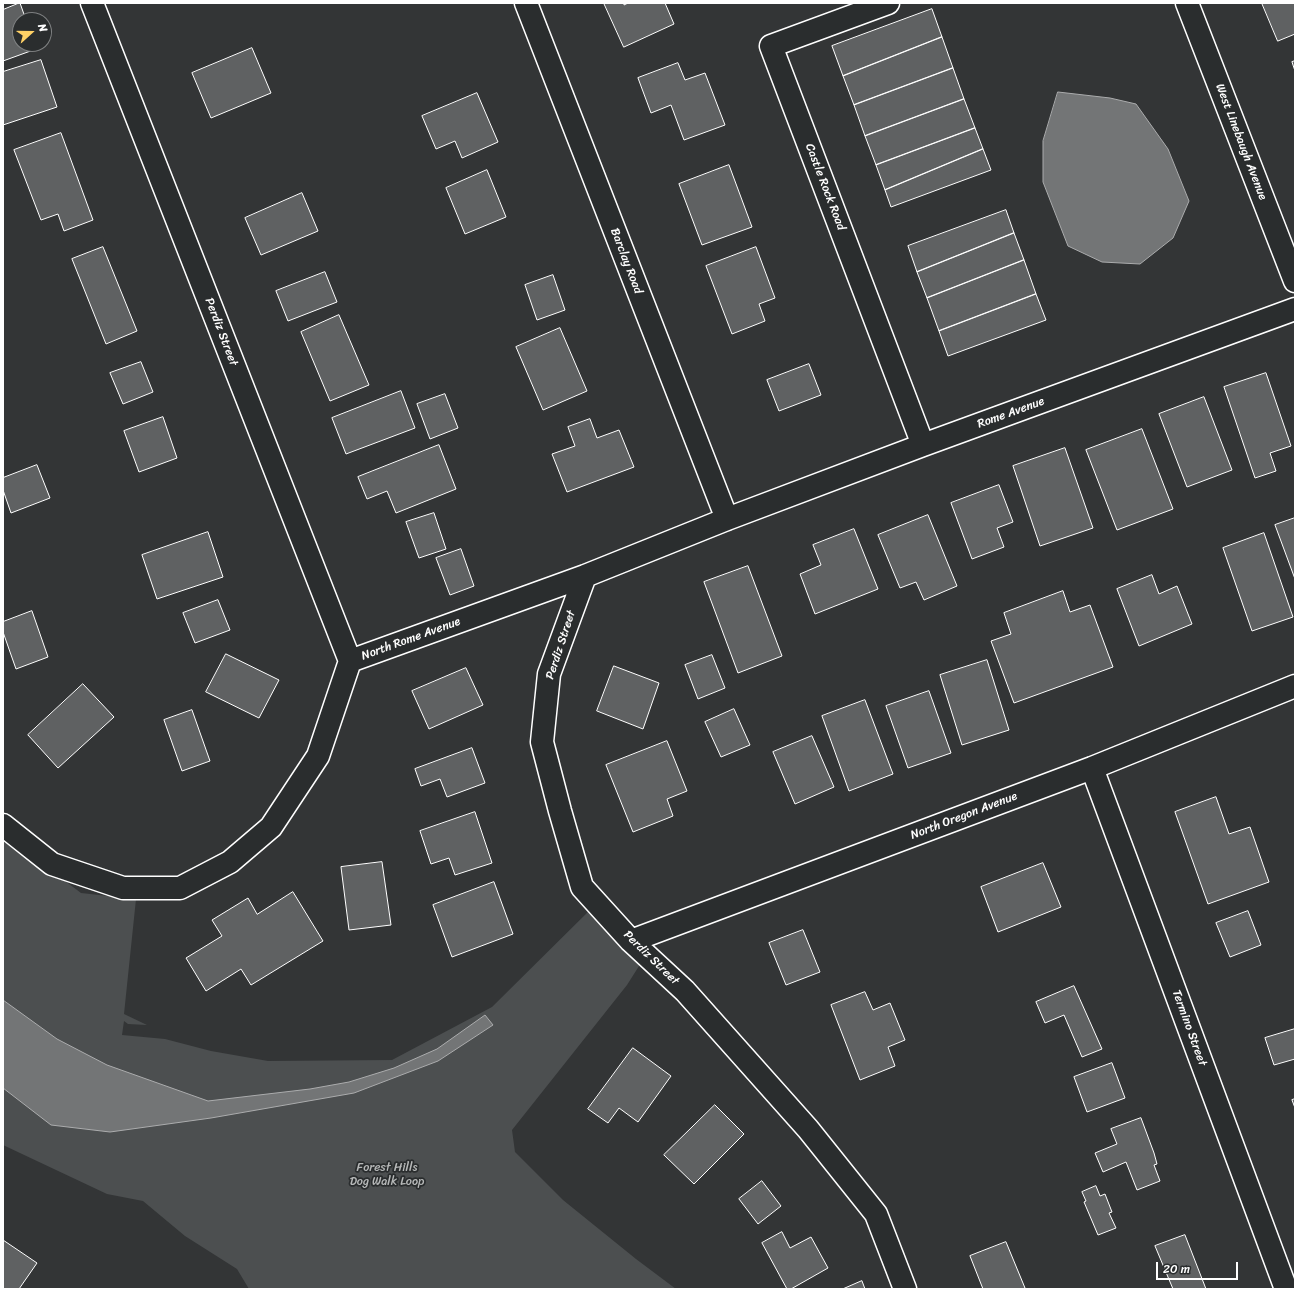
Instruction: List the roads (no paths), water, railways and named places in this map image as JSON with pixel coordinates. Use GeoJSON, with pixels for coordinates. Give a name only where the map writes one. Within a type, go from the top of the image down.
{"type":"FeatureCollection","features":[{"type":"Feature","properties":{"kind":"street","name":"Perdiz Street"},"geometry":{"type":"LineString","coordinates":[[92,3],[350,661]]}},
{"type":"Feature","properties":{"kind":"street","name":"Barclay Road"},"geometry":{"type":"LineString","coordinates":[[526,3],[727,519]]}},
{"type":"Feature","properties":{"kind":"street","name":"Castle Rock Road"},"geometry":{"type":"LineString","coordinates":[[888,3],[771,46],[923,445]]}},
{"type":"Feature","properties":{"kind":"street","name":"West Linebaugh Avenue"},"geometry":{"type":"LineString","coordinates":[[1187,3],[1295,281]]}},
{"type":"Feature","properties":{"kind":"street","name":"Rome Avenue"},"geometry":{"type":"LineString","coordinates":[[727,519],[923,445],[1295,310]]}},
{"type":"Feature","properties":{"kind":"street","name":"North Rome Avenue"},"geometry":{"type":"LineString","coordinates":[[3,825],[52,864],[123,888],[180,888],[230,862],[270,827],[318,756],[350,661],[585,576],[727,519]]}},
{"type":"Feature","properties":{"kind":"street","name":"Perdiz Street"},"geometry":{"type":"LineString","coordinates":[[585,576],[549,674],[542,742],[582,887],[632,941],[686,991],[808,1129],[876,1214],[905,1289]]}},
{"type":"Feature","properties":{"kind":"street","name":"North Oregon Avenue"},"geometry":{"type":"LineString","coordinates":[[632,941],[1092,768],[1295,686]]}},
{"type":"Feature","properties":{"kind":"street","name":"Termino Street"},"geometry":{"type":"LineString","coordinates":[[1092,768],[1286,1289]]}},
{"type":"Feature","properties":{"kind":"park label","name":"Forest Hills Dog Walk Loop"},"geometry":{"type":"Point","coordinates":[387,1175]}}]}
